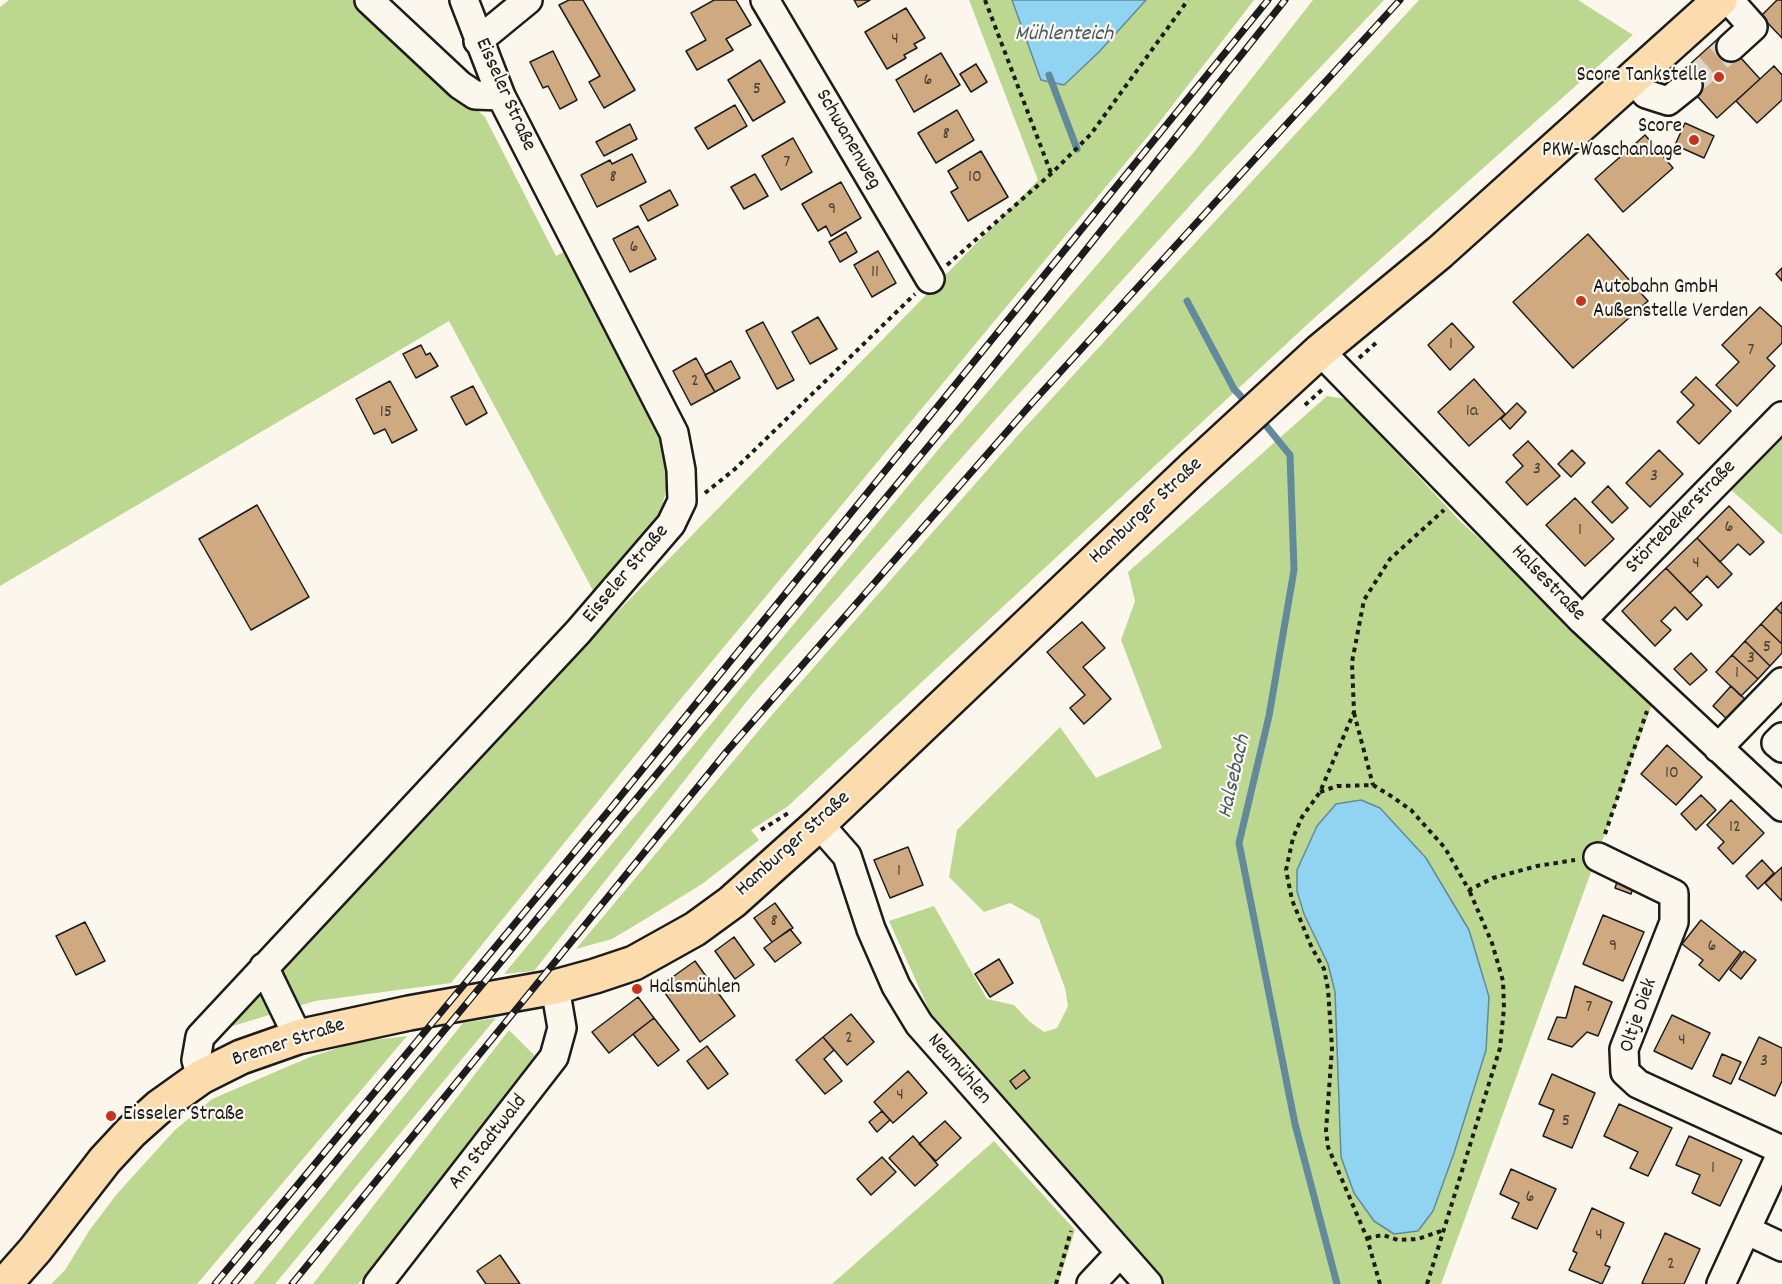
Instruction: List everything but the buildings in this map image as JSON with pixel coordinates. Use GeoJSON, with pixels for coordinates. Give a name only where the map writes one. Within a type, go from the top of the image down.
{"type":"FeatureCollection","features":[{"type":"Feature","properties":{"kind":"main road","name":"Hamburger Straße"},"geometry":{"type":"LineString","coordinates":[[555,987],[634,963],[695,929],[732,902],[819,824],[1320,351],[1440,252],[1720,0]]}},
{"type":"Feature","properties":{"kind":"main road","name":"Bremer Straße"},"geometry":{"type":"LineString","coordinates":[[5,1284],[35,1250],[105,1160],[131,1132],[159,1107],[201,1077],[241,1057],[298,1037],[410,1013],[555,987]]}},
{"type":"Feature","properties":{"kind":"street"},"geometry":{"type":"LineString","coordinates":[[369,0],[460,85],[475,95],[501,96]]}},
{"type":"Feature","properties":{"kind":"street","name":"Eisseler Straße"},"geometry":{"type":"LineString","coordinates":[[201,1077],[196,1060],[200,1037],[578,632],[671,524],[681,501],[681,470],[674,433],[501,96],[464,0]]}},
{"type":"Feature","properties":{"kind":"street"},"geometry":{"type":"LineString","coordinates":[[478,41],[528,0]]}},
{"type":"Feature","properties":{"kind":"street","name":"Schwanenweg"},"geometry":{"type":"LineString","coordinates":[[765,0],[930,279]]}},
{"type":"Feature","properties":{"kind":"street"},"geometry":{"type":"LineString","coordinates":[[1729,0],[1753,27],[1731,47]]}},
{"type":"Feature","properties":{"kind":"street"},"geometry":{"type":"LineString","coordinates":[[1633,78],[1646,94],[1668,101],[1688,85]]}},
{"type":"Feature","properties":{"kind":"street","name":"Halsestraße"},"geometry":{"type":"LineString","coordinates":[[1320,351],[1582,620],[1654,690],[1782,807]]}},
{"type":"Feature","properties":{"kind":"street","name":"Störtebekerstraße"},"geometry":{"type":"LineString","coordinates":[[1582,620],[1782,416]]}},
{"type":"Feature","properties":{"kind":"street"},"geometry":{"type":"LineString","coordinates":[[1718,748],[1782,682]]}},
{"type":"Feature","properties":{"kind":"street"},"geometry":{"type":"LineString","coordinates":[[1782,737],[1776,743],[1782,748]]}},
{"type":"Feature","properties":{"kind":"street","name":"Neumühlen"},"geometry":{"type":"LineString","coordinates":[[819,824],[846,856],[883,958],[896,987],[919,1024],[1083,1214],[1148,1284]]}},
{"type":"Feature","properties":{"kind":"street","name":"Oltje Diek"},"geometry":{"type":"LineString","coordinates":[[1598,856],[1674,894],[1674,922],[1624,1049],[1625,1072],[1638,1084],[1782,1151]]}},
{"type":"Feature","properties":{"kind":"street"},"geometry":{"type":"LineString","coordinates":[[264,967],[298,1037]]}},
{"type":"Feature","properties":{"kind":"street","name":"Am Stadtwald"},"geometry":{"type":"LineString","coordinates":[[378,1284],[554,1057],[562,1028],[555,987]]}},
{"type":"Feature","properties":{"kind":"street"},"geometry":{"type":"LineString","coordinates":[[1721,1284],[1782,1151]]}},
{"type":"Feature","properties":{"kind":"street"},"geometry":{"type":"LineString","coordinates":[[1746,1230],[1782,1247]]}},
{"type":"Feature","properties":{"kind":"street"},"geometry":{"type":"LineString","coordinates":[[1091,1284],[1119,1254]]}},
{"type":"Feature","properties":{"kind":"path"},"geometry":{"type":"LineString","coordinates":[[985,0],[1052,173]]}},
{"type":"Feature","properties":{"kind":"path"},"geometry":{"type":"LineString","coordinates":[[681,501],[702,496],[735,469],[930,279],[1052,173],[1091,134],[1188,0]]}},
{"type":"Feature","properties":{"kind":"path"},"geometry":{"type":"LineString","coordinates":[[1303,406],[1326,387]]}},
{"type":"Feature","properties":{"kind":"path"},"geometry":{"type":"LineString","coordinates":[[1373,785],[1354,712],[1352,662],[1364,600],[1390,559],[1460,495]]}},
{"type":"Feature","properties":{"kind":"path"},"geometry":{"type":"LineString","coordinates":[[1469,890],[1493,878],[1537,866],[1598,856],[1654,690]]}},
{"type":"Feature","properties":{"kind":"path"},"geometry":{"type":"LineString","coordinates":[[1354,712],[1320,792],[1302,817],[1293,838],[1286,870],[1292,900],[1312,948],[1324,969],[1328,989],[1332,1048],[1326,1131],[1328,1147],[1367,1238],[1380,1284]]}},
{"type":"Feature","properties":{"kind":"path"},"geometry":{"type":"LineString","coordinates":[[1320,792],[1337,786],[1373,785],[1411,810],[1445,848],[1469,890],[1495,952],[1503,981],[1504,1008],[1500,1048],[1493,1078],[1427,1284]]}},
{"type":"Feature","properties":{"kind":"path"},"geometry":{"type":"LineString","coordinates":[[1056,1284],[1074,1221],[1083,1214]]}},
{"type":"Feature","properties":{"kind":"path"},"geometry":{"type":"LineString","coordinates":[[1367,1238],[1383,1235],[1398,1240],[1418,1239],[1444,1230]]}},
{"type":"Feature","properties":{"kind":"green space"},"geometry":{"type":"Polygon","coordinates":[[[9,0],[356,0],[485,117],[556,256],[567,250],[664,438],[669,476],[659,520],[596,596],[449,321],[0,586],[0,7],[9,0]]]}},
{"type":"Feature","properties":{"kind":"green space"},"geometry":{"type":"Polygon","coordinates":[[[969,0],[1012,0],[1041,80],[1099,52],[1146,0],[1254,0],[1158,124],[679,701],[451,983],[315,1001],[223,1029],[434,800],[1038,180],[969,0]]]}},
{"type":"Feature","properties":{"kind":"green space"},"geometry":{"type":"Polygon","coordinates":[[[1313,0],[1384,0],[1205,189],[996,419],[751,696],[534,971],[504,974],[942,445],[1194,152],[1313,0]]]}},
{"type":"Feature","properties":{"kind":"green space"},"geometry":{"type":"Polygon","coordinates":[[[1419,0],[1578,0],[1633,35],[1311,321],[787,807],[751,830],[759,840],[702,884],[612,939],[576,949],[771,716],[1019,434],[1419,0]]]}},
{"type":"Feature","properties":{"kind":"green space"},"geometry":{"type":"Polygon","coordinates":[[[1327,396],[1346,399],[1460,521],[1654,699],[1441,1284],[1159,1284],[941,1036],[889,921],[934,906],[987,999],[1014,1005],[1029,1021],[1044,1032],[1057,1028],[1068,1006],[1065,988],[1039,919],[1010,903],[984,912],[949,877],[957,830],[1060,727],[1096,778],[1162,748],[1121,640],[1135,601],[1128,572],[1327,396]]]}},
{"type":"Feature","properties":{"kind":"green space"},"geometry":{"type":"Polygon","coordinates":[[[1782,435],[1782,535],[1730,489],[1782,435]]]}},
{"type":"Feature","properties":{"kind":"green space"},"geometry":{"type":"Polygon","coordinates":[[[496,1018],[275,1284],[253,1284],[463,1023],[496,1018]]]}},
{"type":"Feature","properties":{"kind":"green space"},"geometry":{"type":"Polygon","coordinates":[[[509,1030],[539,1060],[496,1122],[358,1284],[313,1284],[509,1030]]]}},
{"type":"Feature","properties":{"kind":"green space"},"geometry":{"type":"Polygon","coordinates":[[[407,1036],[197,1284],[51,1284],[65,1270],[89,1231],[116,1195],[175,1130],[212,1099],[310,1057],[357,1042],[407,1036]]]}},
{"type":"Feature","properties":{"kind":"green space"},"geometry":{"type":"Polygon","coordinates":[[[994,1141],[1075,1230],[1058,1284],[832,1284],[994,1141]]]}},
{"type":"Feature","properties":{"kind":"water","name":"Mühlenteich"},"geometry":{"type":"Polygon","coordinates":[[[1012,0],[1146,0],[1099,52],[1064,85],[1041,80],[1012,0]]]}},
{"type":"Feature","properties":{"kind":"water"},"geometry":{"type":"Polygon","coordinates":[[[1361,800],[1380,808],[1426,858],[1469,930],[1489,997],[1486,1050],[1454,1153],[1433,1211],[1418,1231],[1394,1234],[1374,1221],[1354,1193],[1341,1157],[1335,992],[1328,964],[1304,914],[1297,891],[1297,870],[1317,826],[1336,804],[1361,800]]]}},
{"type":"Feature","properties":{"kind":"waterway","name":"Halsebach"},"geometry":{"type":"LineString","coordinates":[[1049,75],[1077,149]]}},
{"type":"Feature","properties":{"kind":"waterway","name":"Halsebach"},"geometry":{"type":"LineString","coordinates":[[1187,301],[1234,389],[1248,404]]}},
{"type":"Feature","properties":{"kind":"waterway","name":"Halsebach"},"geometry":{"type":"LineString","coordinates":[[1259,417],[1290,455],[1294,570],[1269,716],[1239,843],[1295,1124],[1337,1284]]}},
{"type":"Feature","properties":{"kind":"tunnel"},"geometry":{"type":"LineString","coordinates":[[1688,85],[1731,47]]}},
{"type":"Feature","properties":{"kind":"railway"},"geometry":{"type":"LineString","coordinates":[[215,1284],[611,808],[1268,0]]}},
{"type":"Feature","properties":{"kind":"railway"},"geometry":{"type":"LineString","coordinates":[[234,1284],[951,419],[1285,0]]}},
{"type":"Feature","properties":{"kind":"railway"},"geometry":{"type":"LineString","coordinates":[[292,1284],[727,751],[1032,403],[1400,0]]}},
{"type":"Feature","properties":{"kind":"place","name":"Score Tankstelle"},"geometry":{"type":"Point","coordinates":[1719,77]}},
{"type":"Feature","properties":{"kind":"place","name":"Score PKW-Waschanlage"},"geometry":{"type":"Point","coordinates":[1694,140]}},
{"type":"Feature","properties":{"kind":"place","name":"Autobahn GmbH Außenstelle Verden"},"geometry":{"type":"Point","coordinates":[1581,301]}},
{"type":"Feature","properties":{"kind":"place","name":"Halsmühlen"},"geometry":{"type":"Point","coordinates":[637,989]}},
{"type":"Feature","properties":{"kind":"place","name":"Eisseler Straße"},"geometry":{"type":"Point","coordinates":[111,1116]}}]}
